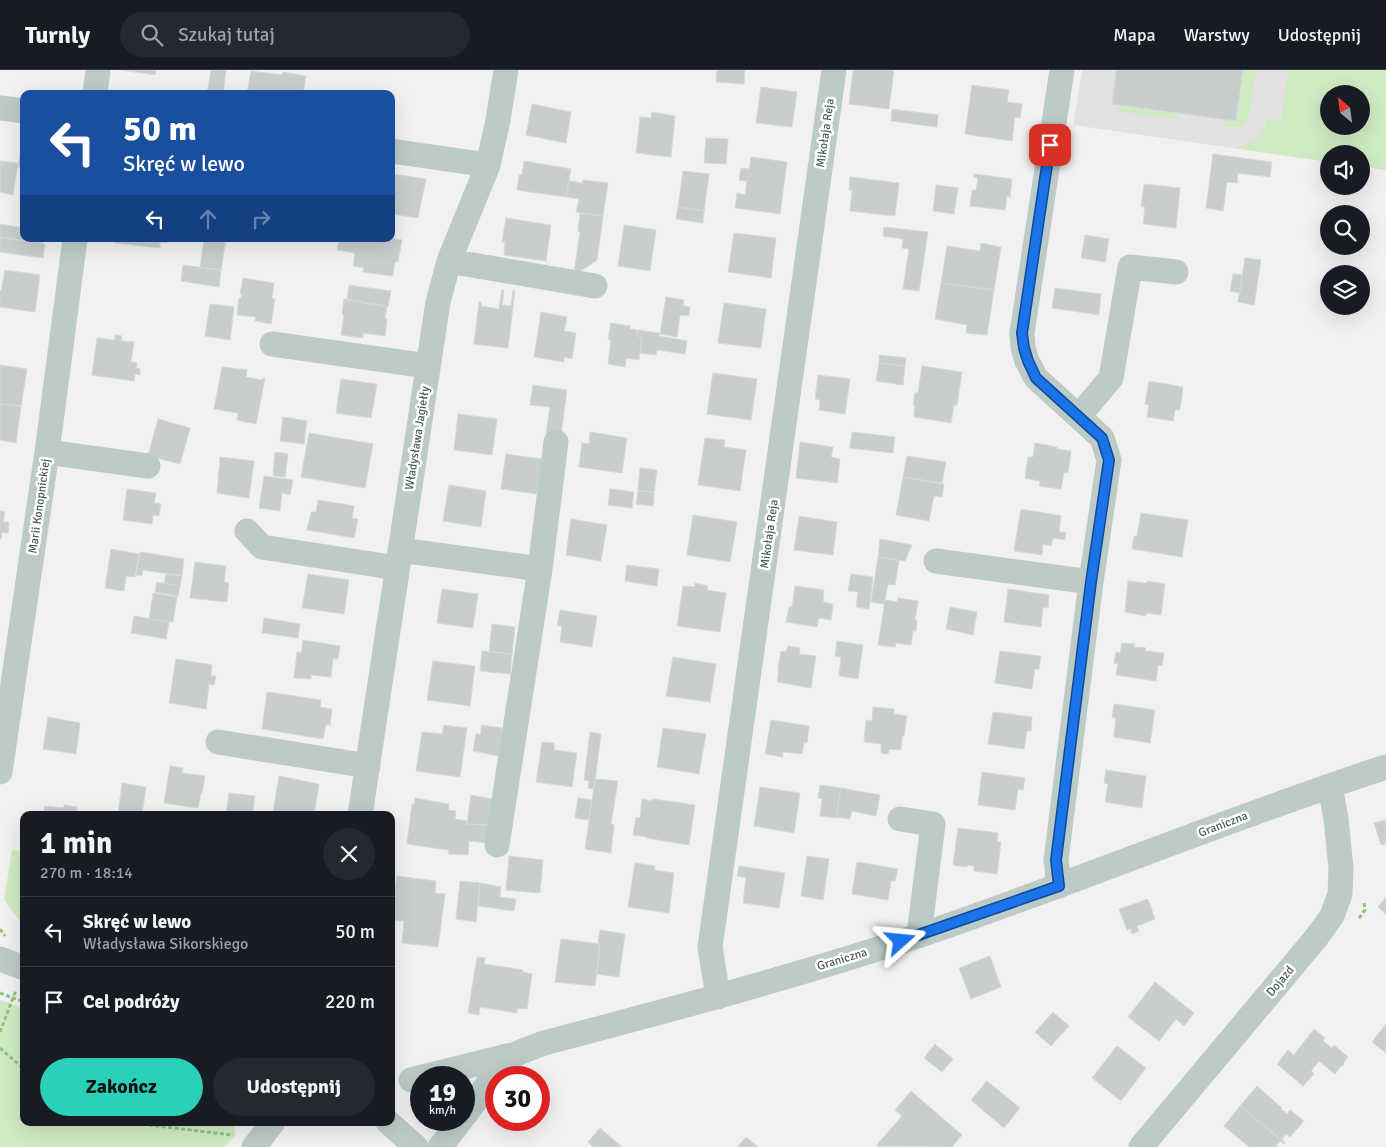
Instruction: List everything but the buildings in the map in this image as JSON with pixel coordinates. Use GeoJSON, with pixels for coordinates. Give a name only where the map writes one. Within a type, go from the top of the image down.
{"type":"FeatureCollection","features":[{"type":"Feature","properties":{"kind":"street"},"geometry":{"type":"LineString","coordinates":[[96,90],[98,70]]}},
{"type":"Feature","properties":{"kind":"street","name":"Władysława Jagiełły"},"geometry":{"type":"LineString","coordinates":[[361,811],[438,302],[449,261],[488,165],[506,70]]}},
{"type":"Feature","properties":{"kind":"street","name":"Mikołaja Reja"},"geometry":{"type":"LineString","coordinates":[[718,997],[710,947],[834,70]]}},
{"type":"Feature","properties":{"kind":"street"},"geometry":{"type":"LineString","coordinates":[[1059,886],[1056,860],[1091,582],[1109,460],[1102,438],[1036,378],[1028,361],[1022,333],[1062,70]]}},
{"type":"Feature","properties":{"kind":"street"},"geometry":{"type":"LineString","coordinates":[[0,108],[20,110]]}},
{"type":"Feature","properties":{"kind":"street"},"geometry":{"type":"LineString","coordinates":[[395,152],[488,165]]}},
{"type":"Feature","properties":{"kind":"street","name":"Marii Konopnickiej"},"geometry":{"type":"LineString","coordinates":[[0,772],[47,452],[75,242]]}},
{"type":"Feature","properties":{"kind":"street"},"geometry":{"type":"LineString","coordinates":[[449,261],[595,286]]}},
{"type":"Feature","properties":{"kind":"street"},"geometry":{"type":"LineString","coordinates":[[1079,416],[1111,378],[1130,267],[1176,272]]}},
{"type":"Feature","properties":{"kind":"street"},"geometry":{"type":"LineString","coordinates":[[272,344],[428,366]]}},
{"type":"Feature","properties":{"kind":"street"},"geometry":{"type":"LineString","coordinates":[[497,845],[540,569],[556,442]]}},
{"type":"Feature","properties":{"kind":"street"},"geometry":{"type":"LineString","coordinates":[[47,452],[148,466]]}},
{"type":"Feature","properties":{"kind":"street"},"geometry":{"type":"LineString","coordinates":[[248,531],[262,547],[540,569]]}},
{"type":"Feature","properties":{"kind":"street"},"geometry":{"type":"LineString","coordinates":[[936,561],[1091,582]]}},
{"type":"Feature","properties":{"kind":"street"},"geometry":{"type":"LineString","coordinates":[[218,742],[368,766]]}},
{"type":"Feature","properties":{"kind":"street","name":"Graniczna"},"geometry":{"type":"LineString","coordinates":[[467,1066],[518,1053],[544,1043],[718,997],[919,935],[1059,886],[1271,806],[1386,767]]}},
{"type":"Feature","properties":{"kind":"street","name":"Dojazd"},"geometry":{"type":"LineString","coordinates":[[1141,1147],[1316,938],[1332,916],[1340,894],[1341,868],[1336,819],[1330,786]]}},
{"type":"Feature","properties":{"kind":"street"},"geometry":{"type":"LineString","coordinates":[[900,819],[933,824],[919,935]]}},
{"type":"Feature","properties":{"kind":"street"},"geometry":{"type":"LineString","coordinates":[[0,959],[20,966]]}},
{"type":"Feature","properties":{"kind":"street","name":"Graniczna"},"geometry":{"type":"LineString","coordinates":[[475,1102],[502,1066],[518,1053]]}},
{"type":"Feature","properties":{"kind":"street"},"geometry":{"type":"LineString","coordinates":[[246,1142],[268,1126]]}},
{"type":"Feature","properties":{"kind":"street"},"geometry":{"type":"LineString","coordinates":[[392,1126],[416,1147]]}},
{"type":"Feature","properties":{"kind":"street"},"geometry":{"type":"LineString","coordinates":[[440,1147],[452,1131]]}},
{"type":"Feature","properties":{"kind":"path"},"geometry":{"type":"LineString","coordinates":[[0,993],[20,1001]]}},
{"type":"Feature","properties":{"kind":"path"},"geometry":{"type":"LineString","coordinates":[[0,1032],[12,998]]}},
{"type":"Feature","properties":{"kind":"path"},"geometry":{"type":"LineString","coordinates":[[0,1048],[20,1066]]}},
{"type":"Feature","properties":{"kind":"path"},"geometry":{"type":"LineString","coordinates":[[148,1126],[246,1142]]}},
{"type":"Feature","properties":{"kind":"shaded area"},"geometry":{"type":"Polygon","coordinates":[[[1082,70],[1386,70],[1370,124],[1370,85],[1320,85],[1320,135],[1367,135],[1364,145],[1320,145],[1320,161],[1073,125],[1082,70]]]}},
{"type":"Feature","properties":{"kind":"green space"},"geometry":{"type":"Polygon","coordinates":[[[1243,70],[1256,70],[1248,120],[1240,127],[1223,126],[1224,119],[1243,70]]]}},
{"type":"Feature","properties":{"kind":"green space"},"geometry":{"type":"Polygon","coordinates":[[[1288,70],[1386,70],[1386,170],[1370,167],[1370,145],[1320,145],[1320,161],[1234,148],[1256,139],[1265,126],[1267,119],[1281,121],[1288,70]]]}},
{"type":"Feature","properties":{"kind":"green space"},"geometry":{"type":"Polygon","coordinates":[[[1120,105],[1180,113],[1179,119],[1119,112],[1120,105]]]}},
{"type":"Feature","properties":{"kind":"green space"},"geometry":{"type":"Polygon","coordinates":[[[12,850],[20,851],[20,922],[4,900],[12,850]]]}},
{"type":"Feature","properties":{"kind":"green space"},"geometry":{"type":"Polygon","coordinates":[[[0,1000],[20,1007],[20,1126],[234,1126],[236,1135],[224,1147],[0,1147],[0,1000]]]}},
{"type":"Feature","properties":{"kind":"route"},"geometry":{"type":"LineString","coordinates":[[901,941],[1059,886],[1056,860],[1091,582],[1109,460],[1102,438],[1036,378],[1024,348],[1022,333],[1050,145]]}}]}
